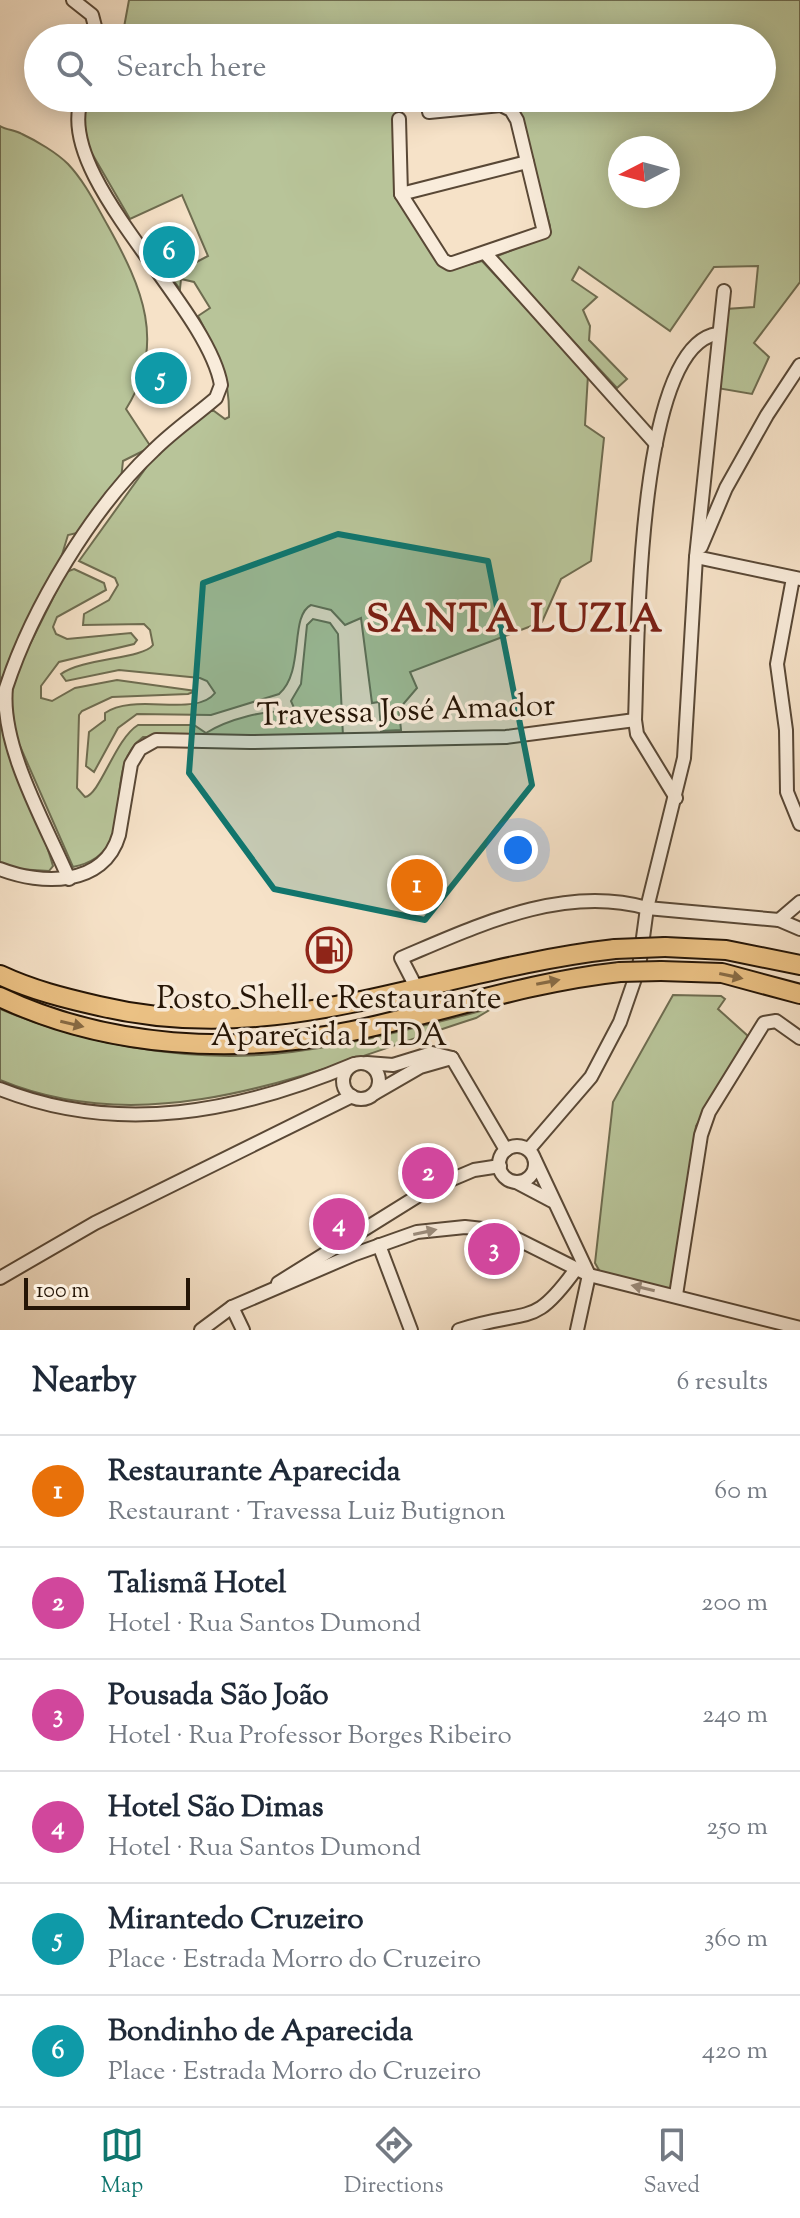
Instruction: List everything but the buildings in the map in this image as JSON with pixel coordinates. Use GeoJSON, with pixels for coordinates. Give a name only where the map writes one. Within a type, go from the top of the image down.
{"type":"FeatureCollection","features":[{"type":"Feature","properties":{"kind":"highway"},"geometry":{"type":"LineString","coordinates":[[0,975],[27,988],[135,1015],[197,1021],[307,1012],[532,961],[615,949],[665,947],[726,950],[800,965]]}},
{"type":"Feature","properties":{"kind":"highway"},"geometry":{"type":"LineString","coordinates":[[0,997],[47,1018],[112,1033],[175,1042],[248,1044],[350,1031],[542,983],[620,972],[722,973],[800,994]]}},
{"type":"Feature","properties":{"kind":"street"},"geometry":{"type":"LineString","coordinates":[[73,0],[92,15],[94,24]]}},
{"type":"Feature","properties":{"kind":"street"},"geometry":{"type":"LineString","coordinates":[[0,869],[32,878],[69,879],[10,735],[4,703],[6,688],[45,603],[81,541],[137,467],[216,398],[221,385],[215,362],[196,327],[150,263],[92,169],[78,137],[81,112]]}},
{"type":"Feature","properties":{"kind":"street"},"geometry":{"type":"LineString","coordinates":[[399,119],[401,194],[443,260],[450,264],[544,232],[517,120],[512,112]]}},
{"type":"Feature","properties":{"kind":"street"},"geometry":{"type":"LineString","coordinates":[[401,194],[527,162]]}},
{"type":"Feature","properties":{"kind":"street"},"geometry":{"type":"LineString","coordinates":[[486,254],[656,444]]}},
{"type":"Feature","properties":{"kind":"street"},"geometry":{"type":"LineString","coordinates":[[514,1181],[528,1178],[532,1155],[591,1077],[633,988],[646,932],[647,908],[684,758],[693,652],[696,557],[717,334],[724,291]]}},
{"type":"Feature","properties":{"kind":"street"},"geometry":{"type":"LineString","coordinates":[[676,798],[637,734],[635,720],[643,521],[656,444],[685,358],[702,338],[717,334]]}},
{"type":"Feature","properties":{"kind":"street"},"geometry":{"type":"LineString","coordinates":[[696,557],[726,488],[800,365]]}},
{"type":"Feature","properties":{"kind":"street"},"geometry":{"type":"LineString","coordinates":[[703,487],[726,488]]}},
{"type":"Feature","properties":{"kind":"street"},"geometry":{"type":"LineString","coordinates":[[696,557],[797,579],[777,664],[786,730],[787,792],[800,824]]}},
{"type":"Feature","properties":{"kind":"street","name":"Travessa José Amador"},"geometry":{"type":"LineString","coordinates":[[69,879],[94,869],[116,846],[131,764],[147,743],[170,739],[250,742],[506,737],[635,720]]}},
{"type":"Feature","properties":{"kind":"street"},"geometry":{"type":"LineString","coordinates":[[417,989],[401,958],[504,915],[595,901],[628,902],[647,908],[779,920],[800,929]]}},
{"type":"Feature","properties":{"kind":"street"},"geometry":{"type":"LineString","coordinates":[[779,920],[800,902]]}},
{"type":"Feature","properties":{"kind":"street"},"geometry":{"type":"LineString","coordinates":[[676,1295],[704,1125],[764,1023],[776,1021],[800,1038]]}},
{"type":"Feature","properties":{"kind":"street"},"geometry":{"type":"LineString","coordinates":[[0,1089],[76,1109],[162,1115],[228,1107],[308,1083],[358,1063],[393,1065],[439,1053],[452,1058],[506,1150]]}},
{"type":"Feature","properties":{"kind":"street"},"geometry":{"type":"LineString","coordinates":[[308,1083],[328,1083],[359,1099],[372,1095],[420,1067],[452,1058]]}},
{"type":"Feature","properties":{"kind":"street"},"geometry":{"type":"LineString","coordinates":[[358,1063],[377,1073],[378,1085],[372,1095]]}},
{"type":"Feature","properties":{"kind":"street"},"geometry":{"type":"LineString","coordinates":[[350,1095],[343,1081],[358,1063]]}},
{"type":"Feature","properties":{"kind":"street"},"geometry":{"type":"LineString","coordinates":[[0,1278],[95,1223],[350,1095]]}},
{"type":"Feature","properties":{"kind":"street"},"geometry":{"type":"LineString","coordinates":[[552,1201],[504,1175],[500,1166],[506,1150],[517,1146],[532,1155],[589,1275],[577,1330]]}},
{"type":"Feature","properties":{"kind":"street"},"geometry":{"type":"LineString","coordinates":[[273,1288],[282,1278],[429,1189],[474,1170],[500,1166]]}},
{"type":"Feature","properties":{"kind":"street"},"geometry":{"type":"LineString","coordinates":[[201,1330],[232,1307],[273,1288],[379,1245],[447,1227],[490,1228],[589,1275],[676,1295],[743,1316],[798,1328],[800,1312]]}},
{"type":"Feature","properties":{"kind":"street"},"geometry":{"type":"LineString","coordinates":[[379,1245],[411,1330]]}},
{"type":"Feature","properties":{"kind":"street"},"geometry":{"type":"LineString","coordinates":[[548,1320],[576,1269]]}},
{"type":"Feature","properties":{"kind":"street"},"geometry":{"type":"LineString","coordinates":[[232,1307],[243,1330]]}},
{"type":"Feature","properties":{"kind":"street"},"geometry":{"type":"LineString","coordinates":[[459,1330],[534,1327]]}},
{"type":"Feature","properties":{"kind":"highlighted area"},"geometry":{"type":"Polygon","coordinates":[[[338,534],[488,561],[532,785],[425,920],[274,889],[189,773],[203,583],[338,534]]]}},
{"type":"Feature","properties":{"kind":"green space"},"geometry":{"type":"Polygon","coordinates":[[[129,0],[800,0],[800,282],[754,343],[769,357],[752,394],[717,388],[726,309],[754,307],[758,266],[714,267],[670,331],[579,267],[572,280],[597,297],[583,310],[590,326],[589,340],[627,379],[617,388],[495,257],[549,235],[550,226],[520,114],[517,112],[776,112],[776,24],[125,24],[129,0]]]}},
{"type":"Feature","properties":{"kind":"green space"},"geometry":{"type":"Polygon","coordinates":[[[85,112],[396,112],[393,145],[399,203],[442,265],[451,269],[482,261],[588,375],[585,425],[604,438],[591,561],[561,579],[542,622],[410,672],[417,688],[399,709],[401,730],[381,731],[379,702],[372,703],[361,618],[345,625],[331,610],[311,605],[300,620],[292,672],[279,694],[211,715],[137,714],[118,728],[94,772],[86,766],[89,732],[105,720],[105,713],[132,705],[194,704],[215,693],[207,681],[200,678],[119,670],[66,681],[61,674],[83,665],[147,650],[153,645],[150,630],[144,624],[83,625],[84,614],[109,600],[118,585],[115,578],[79,561],[153,458],[208,411],[214,411],[225,419],[229,417],[229,402],[225,376],[198,316],[210,308],[194,282],[181,279],[180,289],[170,276],[208,256],[182,195],[130,219],[83,138],[82,117],[85,112]]]}},
{"type":"Feature","properties":{"kind":"green space"},"geometry":{"type":"Polygon","coordinates":[[[0,126],[34,140],[68,164],[90,194],[131,271],[145,316],[147,339],[145,362],[126,409],[151,447],[123,461],[121,479],[81,532],[68,535],[61,558],[0,682],[0,126]]]}},
{"type":"Feature","properties":{"kind":"green space"},"geometry":{"type":"Polygon","coordinates":[[[74,569],[104,583],[106,590],[57,617],[53,627],[56,634],[67,639],[131,633],[137,640],[134,644],[59,662],[41,686],[41,698],[52,701],[75,688],[117,680],[196,691],[188,694],[112,697],[82,711],[79,715],[77,788],[85,797],[91,794],[122,742],[138,725],[194,725],[206,733],[248,716],[272,712],[292,714],[295,710],[291,701],[301,684],[307,625],[313,619],[330,623],[338,634],[343,736],[143,737],[130,752],[123,770],[115,829],[108,846],[95,859],[73,867],[16,737],[10,694],[17,670],[66,572],[74,569]]]}},
{"type":"Feature","properties":{"kind":"green space"},"geometry":{"type":"Polygon","coordinates":[[[0,718],[47,847],[53,866],[49,871],[17,869],[0,862],[0,718]]]}},
{"type":"Feature","properties":{"kind":"green space"},"geometry":{"type":"Polygon","coordinates":[[[673,995],[721,996],[725,999],[718,1009],[748,1036],[696,1126],[675,1294],[603,1277],[595,1263],[613,1102],[673,995]]]}},
{"type":"Feature","properties":{"kind":"green space"},"geometry":{"type":"Polygon","coordinates":[[[493,1008],[476,1018],[301,1076],[241,1092],[180,1102],[120,1105],[60,1098],[0,1080],[0,1009],[65,1032],[134,1048],[239,1056],[329,1046],[493,1008]]]}},
{"type":"Feature","properties":{"kind":"place","name":"Bondinho de Aparecida"},"geometry":{"type":"Point","coordinates":[169,252]}},
{"type":"Feature","properties":{"kind":"place","name":"Mirantedo Cruzeiro"},"geometry":{"type":"Point","coordinates":[161,378]}},
{"type":"Feature","properties":{"kind":"place","name":"Restaurante Aparecida"},"geometry":{"type":"Point","coordinates":[417,885]}},
{"type":"Feature","properties":{"kind":"place","name":"Posto Shell e Restaurante Aparecida LTDA"},"geometry":{"type":"Point","coordinates":[329,950]}},
{"type":"Feature","properties":{"kind":"place","name":"Talismã Hotel"},"geometry":{"type":"Point","coordinates":[428,1173]}},
{"type":"Feature","properties":{"kind":"place","name":"Hotel São Dimas"},"geometry":{"type":"Point","coordinates":[339,1224]}},
{"type":"Feature","properties":{"kind":"place","name":"Pousada São João"},"geometry":{"type":"Point","coordinates":[494,1249]}},
{"type":"Feature","properties":{"kind":"district","name":"SANTA LUZIA"},"geometry":{"type":"Point","coordinates":[515,617]}}]}
